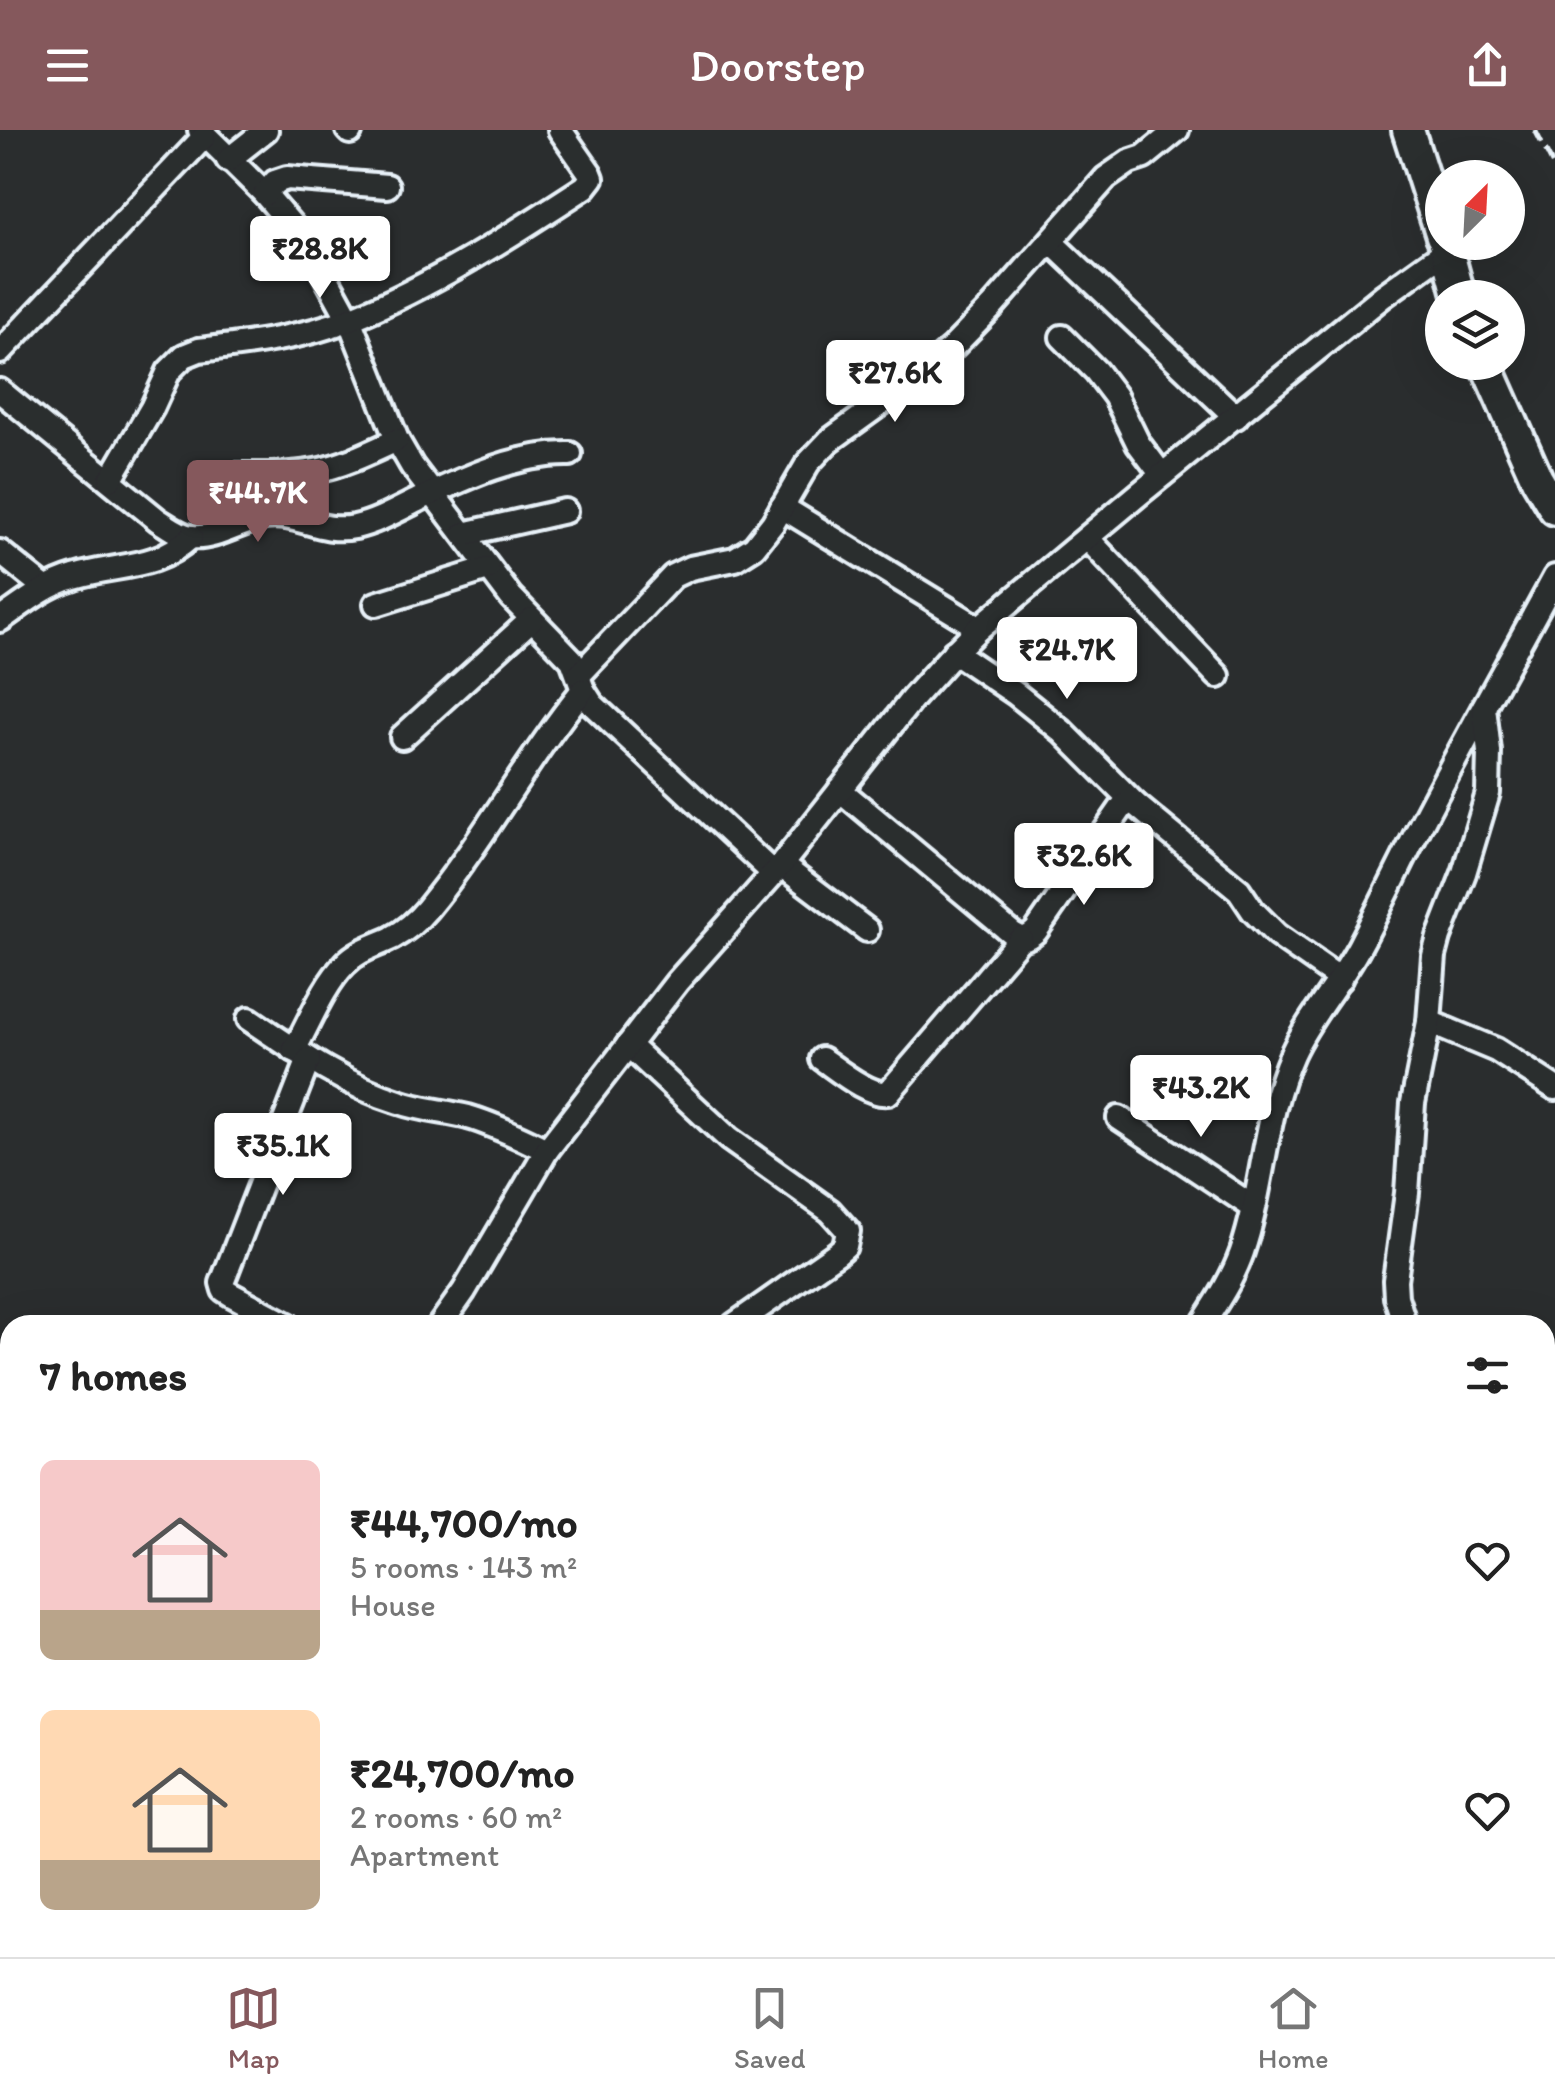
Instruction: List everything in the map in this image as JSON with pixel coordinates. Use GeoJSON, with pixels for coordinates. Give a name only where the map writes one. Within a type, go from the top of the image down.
{"type":"FeatureCollection","features":[{"type":"Feature","properties":{"kind":"main road"},"geometry":{"type":"LineString","coordinates":[[1408,130],[1425,182]]}},
{"type":"Feature","properties":{"kind":"main road"},"geometry":{"type":"LineString","coordinates":[[1493,380],[1555,509]]}},
{"type":"Feature","properties":{"kind":"street"},"geometry":{"type":"LineString","coordinates":[[228,160],[266,130]]}},
{"type":"Feature","properties":{"kind":"street"},"geometry":{"type":"LineString","coordinates":[[110,480],[169,371],[184,356],[198,350],[301,334],[348,320],[502,242],[586,188],[592,178],[590,173],[560,130]]}},
{"type":"Feature","properties":{"kind":"street"},"geometry":{"type":"LineString","coordinates":[[270,1315],[224,1290],[222,1283],[302,1054],[332,982],[346,963],[368,947],[409,928],[426,910],[558,722],[581,682],[673,576],[690,568],[735,559],[754,547],[808,463],[829,441],[952,348],[1106,178],[1128,162],[1144,157],[1177,130]]}},
{"type":"Feature","properties":{"kind":"street"},"geometry":{"type":"LineString","coordinates":[[0,352],[202,133],[265,194],[319,264],[412,466],[488,569],[572,660],[581,682],[608,721],[777,869],[867,930]]}},
{"type":"Feature","properties":{"kind":"street"},"geometry":{"type":"LineString","coordinates":[[265,194],[275,182],[286,178],[386,186]]}},
{"type":"Feature","properties":{"kind":"street"},"geometry":{"type":"LineString","coordinates":[[1051,242],[1236,417]]}},
{"type":"Feature","properties":{"kind":"street"},"geometry":{"type":"LineString","coordinates":[[447,1315],[547,1150],[677,982],[777,869],[954,652],[1162,475],[1425,260]]}},
{"type":"Feature","properties":{"kind":"street"},"geometry":{"type":"LineString","coordinates":[[1062,337],[1106,384],[1138,443],[1162,475]]}},
{"type":"Feature","properties":{"kind":"street"},"geometry":{"type":"LineString","coordinates":[[0,391],[158,520],[191,537],[208,536],[274,516],[331,530],[354,527],[506,464],[546,454],[570,454]]}},
{"type":"Feature","properties":{"kind":"street"},"geometry":{"type":"LineString","coordinates":[[227,475],[318,471],[397,440]]}},
{"type":"Feature","properties":{"kind":"street"},"geometry":{"type":"LineString","coordinates":[[782,506],[980,628]]}},
{"type":"Feature","properties":{"kind":"street"},"geometry":{"type":"LineString","coordinates":[[464,534],[564,511]]}},
{"type":"Feature","properties":{"kind":"street"},"geometry":{"type":"LineString","coordinates":[[0,620],[45,588],[96,571],[157,560],[191,537]]}},
{"type":"Feature","properties":{"kind":"street"},"geometry":{"type":"LineString","coordinates":[[1087,538],[1218,676]]}},
{"type":"Feature","properties":{"kind":"street"},"geometry":{"type":"LineString","coordinates":[[0,552],[45,588]]}},
{"type":"Feature","properties":{"kind":"street"},"geometry":{"type":"LineString","coordinates":[[376,604],[488,569]]}},
{"type":"Feature","properties":{"kind":"street"},"geometry":{"type":"LineString","coordinates":[[1208,1315],[1241,1254],[1277,1092],[1293,1052],[1340,978],[1555,577]]}},
{"type":"Feature","properties":{"kind":"street"},"geometry":{"type":"LineString","coordinates":[[402,737],[532,618]]}},
{"type":"Feature","properties":{"kind":"street"},"geometry":{"type":"LineString","coordinates":[[954,652],[1062,731],[1136,804],[1239,890],[1253,912],[1277,936],[1340,978]]}},
{"type":"Feature","properties":{"kind":"street"},"geometry":{"type":"LineString","coordinates":[[1402,1315],[1395,1280],[1405,1216],[1413,1103],[1429,1022],[1434,956],[1488,793],[1484,706]]}},
{"type":"Feature","properties":{"kind":"street"},"geometry":{"type":"LineString","coordinates":[[840,790],[1020,938],[1036,932],[1122,807],[1136,804]]}},
{"type":"Feature","properties":{"kind":"street"},"geometry":{"type":"LineString","coordinates":[[822,1059],[871,1090],[888,1093],[1020,938]]}},
{"type":"Feature","properties":{"kind":"street"},"geometry":{"type":"LineString","coordinates":[[249,1019],[353,1084],[399,1103],[501,1128],[547,1150]]}},
{"type":"Feature","properties":{"kind":"street"},"geometry":{"type":"LineString","coordinates":[[1429,1022],[1496,1050],[1555,1088]]}},
{"type":"Feature","properties":{"kind":"street"},"geometry":{"type":"LineString","coordinates":[[628,1045],[729,1139],[830,1211],[848,1230],[845,1246],[837,1253],[748,1315]]}},
{"type":"Feature","properties":{"kind":"street"},"geometry":{"type":"LineString","coordinates":[[1120,1118],[1254,1207]]}},
{"type":"Feature","properties":{"kind":"railway"},"geometry":{"type":"LineString","coordinates":[[1535,130],[1555,169]]}}]}
